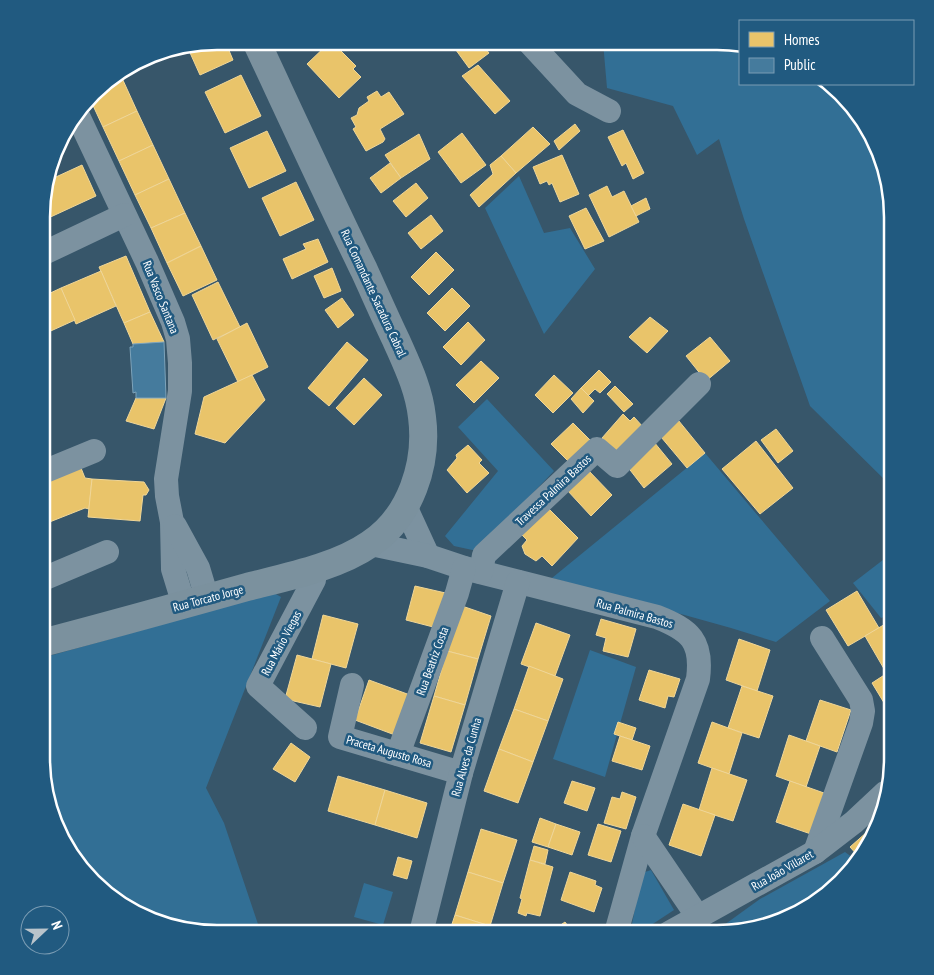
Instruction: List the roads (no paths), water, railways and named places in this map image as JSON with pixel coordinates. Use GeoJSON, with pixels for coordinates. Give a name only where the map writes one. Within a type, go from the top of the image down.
{"type":"FeatureCollection","features":[{"type":"Feature","properties":{"kind":"main road","name":"Rua Comandante Sacadura Cabral"},"geometry":{"type":"LineString","coordinates":[[260,50],[416,387],[422,417],[423,452],[415,484],[405,506],[390,528],[370,544]]}},
{"type":"Feature","properties":{"kind":"main road","name":"Rua Torcato Jorge"},"geometry":{"type":"LineString","coordinates":[[50,641],[312,569],[343,558],[370,544]]}},
{"type":"Feature","properties":{"kind":"street"},"geometry":{"type":"LineString","coordinates":[[536,50],[576,94],[609,111]]}},
{"type":"Feature","properties":{"kind":"street","name":"Rua Vasco Santana"},"geometry":{"type":"LineString","coordinates":[[80,121],[170,314],[178,339],[180,392],[166,478],[167,496],[172,522],[198,568],[196,602]]}},
{"type":"Feature","properties":{"kind":"street"},"geometry":{"type":"LineString","coordinates":[[50,250],[124,215]]}},
{"type":"Feature","properties":{"kind":"street","name":"Travessa Palmira Bastos"},"geometry":{"type":"LineString","coordinates":[[472,570],[484,555],[597,448],[617,466],[699,384]]}},
{"type":"Feature","properties":{"kind":"street"},"geometry":{"type":"LineString","coordinates":[[50,469],[94,451]]}},
{"type":"Feature","properties":{"kind":"street"},"geometry":{"type":"LineString","coordinates":[[405,506],[428,556]]}},
{"type":"Feature","properties":{"kind":"street","name":"Rua Palmira Bastos"},"geometry":{"type":"LineString","coordinates":[[370,544],[428,556],[472,570],[657,617],[678,625],[689,634],[697,648],[700,664],[698,679],[644,836],[618,925]]}},
{"type":"Feature","properties":{"kind":"street"},"geometry":{"type":"LineString","coordinates":[[50,576],[107,552]]}},
{"type":"Feature","properties":{"kind":"street","name":"Rua Mário Viegas"},"geometry":{"type":"LineString","coordinates":[[305,728],[258,686],[314,580],[312,569]]}},
{"type":"Feature","properties":{"kind":"street","name":"Rua Beatriz Costa"},"geometry":{"type":"LineString","coordinates":[[398,754],[457,593],[472,570]]}},
{"type":"Feature","properties":{"kind":"street","name":"Rua Alves da Cunha"},"geometry":{"type":"LineString","coordinates":[[423,925],[461,773],[518,582]]}},
{"type":"Feature","properties":{"kind":"street"},"geometry":{"type":"LineString","coordinates":[[815,852],[861,723],[863,711],[861,700],[822,638]]}},
{"type":"Feature","properties":{"kind":"street","name":"Praceta Augusto Rosa"},"geometry":{"type":"LineString","coordinates":[[352,685],[340,737],[461,773]]}},
{"type":"Feature","properties":{"kind":"street","name":"Rua João Villaret"},"geometry":{"type":"LineString","coordinates":[[684,925],[815,852],[854,822],[879,799]]}},
{"type":"Feature","properties":{"kind":"street"},"geometry":{"type":"LineString","coordinates":[[644,836],[698,917]]}}]}
